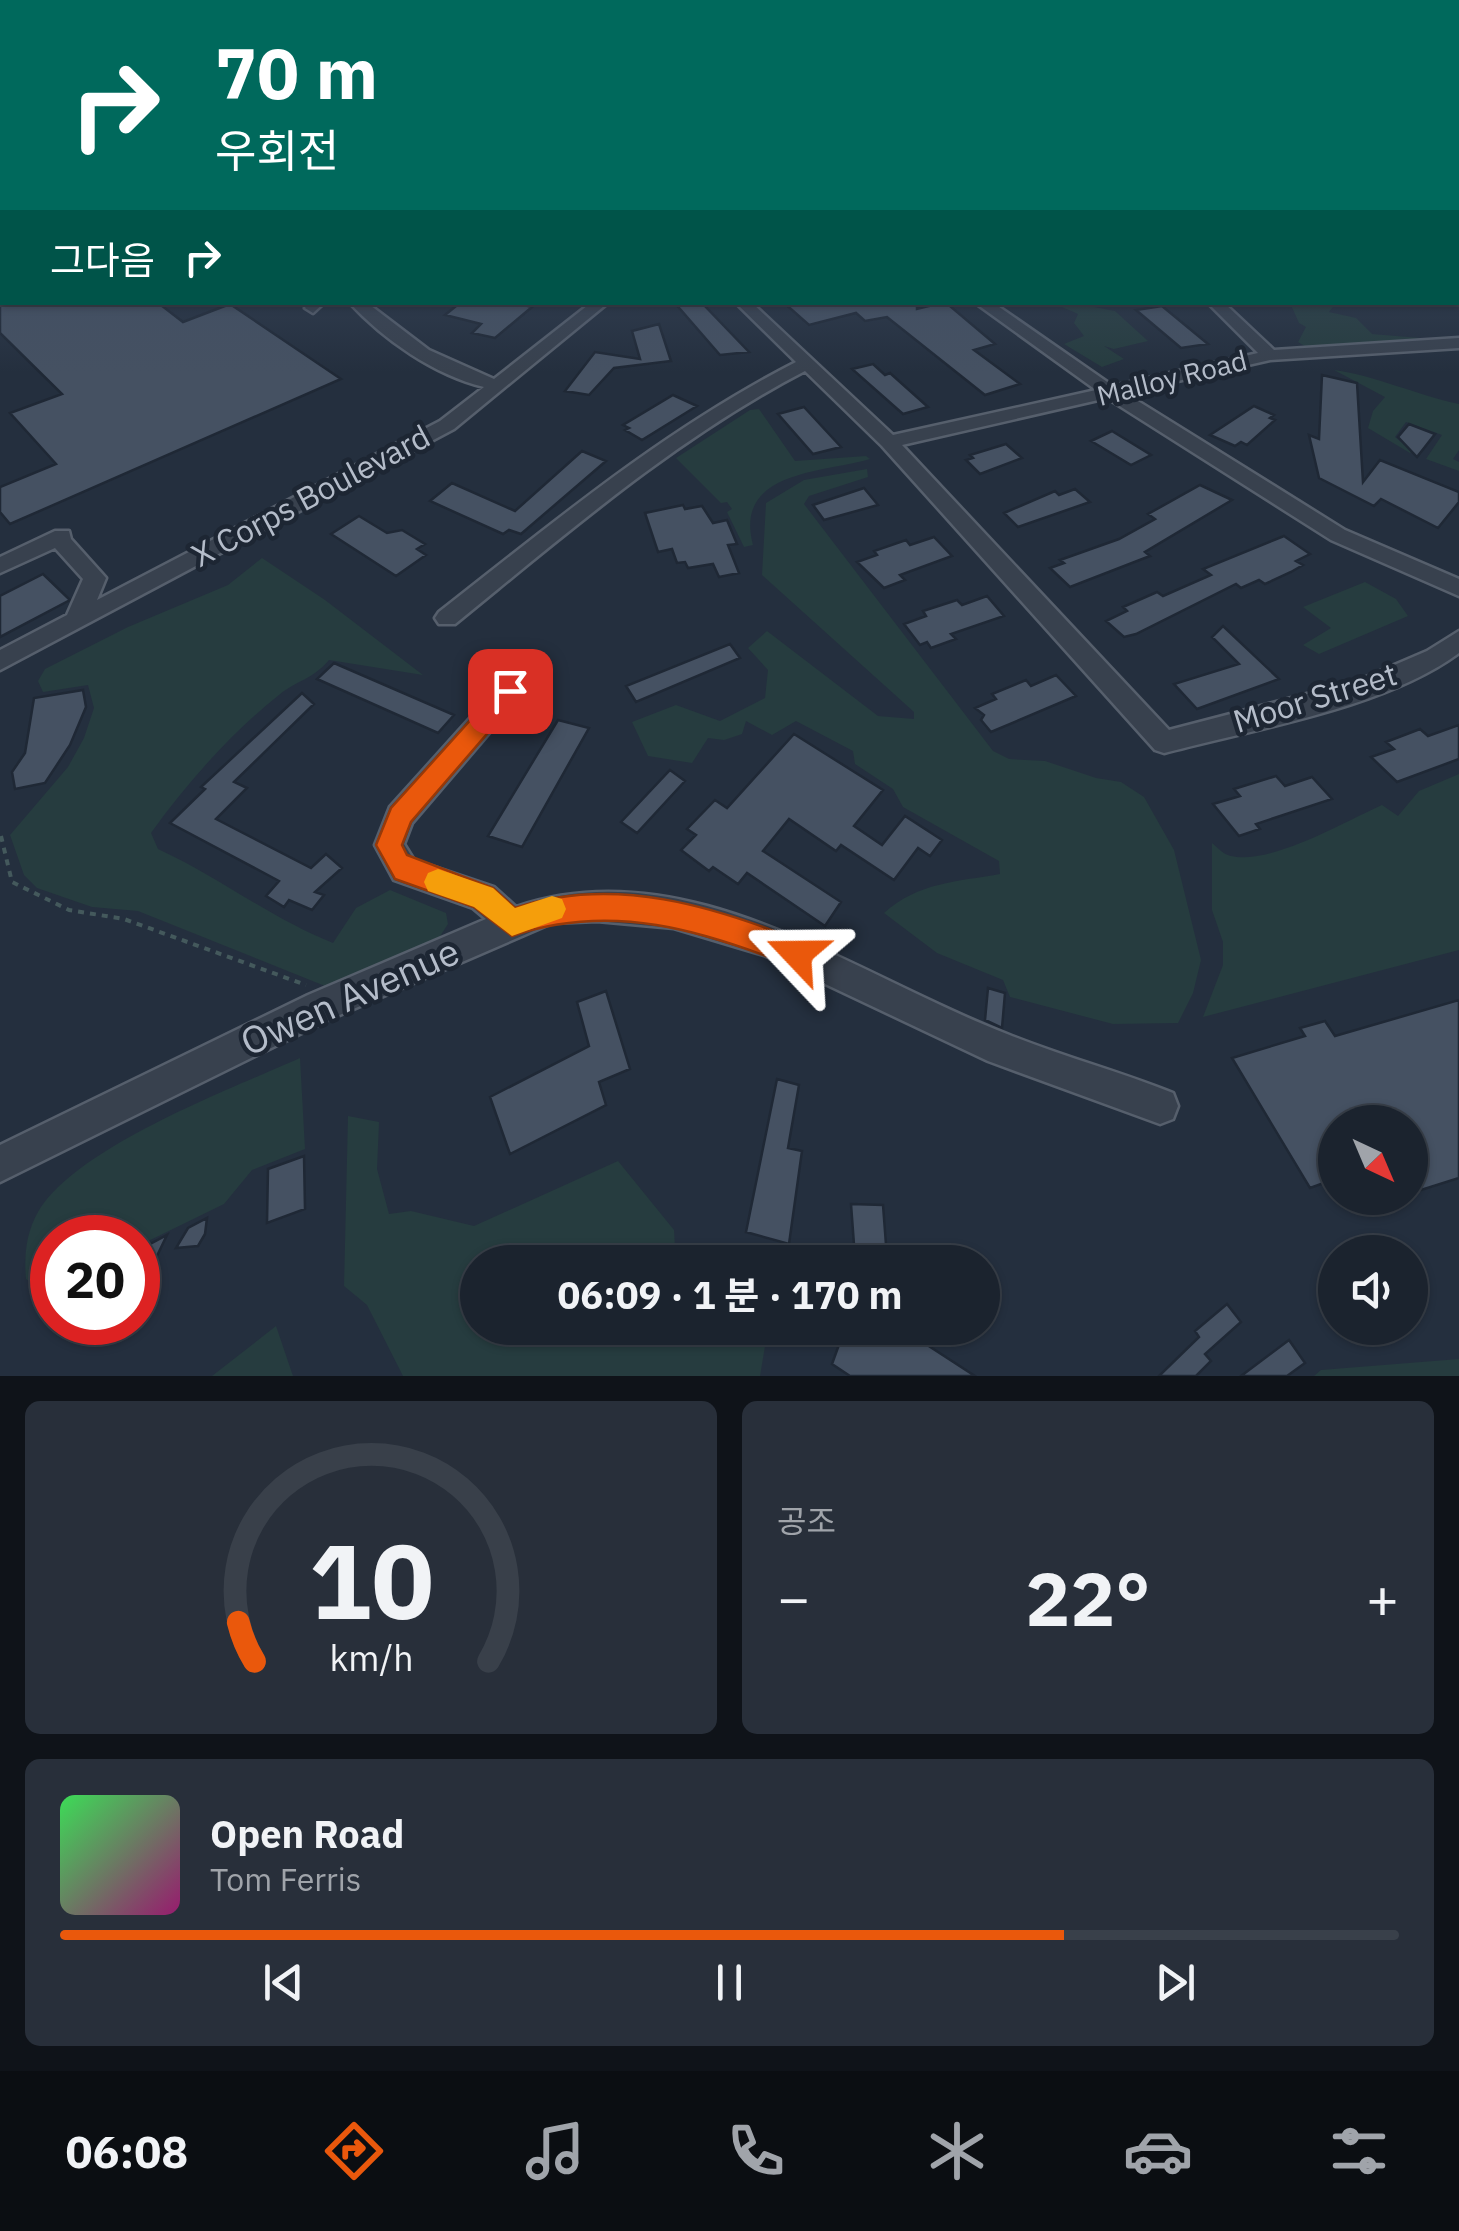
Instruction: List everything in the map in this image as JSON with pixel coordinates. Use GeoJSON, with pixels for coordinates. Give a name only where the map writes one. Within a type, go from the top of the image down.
{"type":"FeatureCollection","features":[{"type":"Feature","properties":{"kind":"street"},"geometry":{"type":"LineString","coordinates":[[360,305],[447,366],[500,386]]}},
{"type":"Feature","properties":{"kind":"street","name":"X Corps Boulevard"},"geometry":{"type":"LineString","coordinates":[[0,661],[447,425],[500,386],[592,305]]}},
{"type":"Feature","properties":{"kind":"street"},"geometry":{"type":"LineString","coordinates":[[745,305],[889,442]]}},
{"type":"Feature","properties":{"kind":"street"},"geometry":{"type":"LineString","coordinates":[[985,305],[1120,398],[1338,535],[1459,588]]}},
{"type":"Feature","properties":{"kind":"street"},"geometry":{"type":"LineString","coordinates":[[1217,305],[1270,355]]}},
{"type":"Feature","properties":{"kind":"street","name":"Malloy Road"},"geometry":{"type":"LineString","coordinates":[[889,442],[1120,398],[1270,355],[1459,343]]}},
{"type":"Feature","properties":{"kind":"street"},"geometry":{"type":"LineString","coordinates":[[447,618],[637,468],[732,402],[807,364]]}},
{"type":"Feature","properties":{"kind":"street","name":"Moor Street"},"geometry":{"type":"LineString","coordinates":[[889,442],[1164,742],[1377,684],[1445,654],[1459,640]]}},
{"type":"Feature","properties":{"kind":"street"},"geometry":{"type":"LineString","coordinates":[[0,566],[60,537],[95,578],[76,619]]}},
{"type":"Feature","properties":{"kind":"street"},"geometry":{"type":"LineString","coordinates":[[510,691],[400,816],[389,845],[404,870],[483,897],[512,922]]}},
{"type":"Feature","properties":{"kind":"street","name":"Owen Avenue"},"geometry":{"type":"LineString","coordinates":[[0,1164],[320,1007],[373,988],[512,922],[552,909],[598,907],[674,912],[738,930],[1000,1049],[1160,1106]]}},
{"type":"Feature","properties":{"kind":"path"},"geometry":{"type":"LineString","coordinates":[[1,836],[12,882],[48,902],[84,914],[124,919],[315,988]]}},
{"type":"Feature","properties":{"kind":"green space"},"geometry":{"type":"Polygon","coordinates":[[[1084,305],[1115,311],[1148,341],[1114,349],[1104,346],[1124,359],[1102,367],[1064,344],[1084,336],[1074,323],[1078,314],[1062,307],[1084,305]]]}},
{"type":"Feature","properties":{"kind":"green space"},"geometry":{"type":"Polygon","coordinates":[[[1291,305],[1334,305],[1329,312],[1356,318],[1372,334],[1432,339],[1306,347],[1298,342],[1306,327],[1299,323],[1291,305]]]}},
{"type":"Feature","properties":{"kind":"green space"},"geometry":{"type":"Polygon","coordinates":[[[1334,370],[1459,404],[1459,450],[1453,459],[1459,462],[1459,471],[1426,459],[1442,435],[1406,422],[1395,437],[1410,453],[1368,428],[1373,411],[1385,397],[1334,370]]]}},
{"type":"Feature","properties":{"kind":"green space"},"geometry":{"type":"Polygon","coordinates":[[[759,409],[795,461],[866,456],[870,459],[807,473],[769,489],[756,502],[750,520],[753,545],[744,547],[727,512],[732,509],[727,502],[721,503],[676,458],[750,410],[759,409]]]}},
{"type":"Feature","properties":{"kind":"green space"},"geometry":{"type":"Polygon","coordinates":[[[867,469],[868,477],[809,496],[804,504],[993,751],[1009,759],[1045,761],[1121,782],[1144,797],[1174,850],[1201,960],[1193,993],[1178,1023],[1113,1024],[1010,997],[1003,980],[937,953],[884,913],[924,889],[1000,874],[999,861],[903,807],[893,789],[855,764],[853,751],[796,721],[772,735],[746,721],[742,734],[724,740],[708,738],[692,763],[648,756],[632,722],[676,705],[720,721],[765,698],[768,670],[748,648],[767,631],[878,716],[914,719],[914,712],[762,575],[766,503],[804,480],[867,469]]]}},
{"type":"Feature","properties":{"kind":"green space"},"geometry":{"type":"Polygon","coordinates":[[[262,558],[325,600],[423,675],[329,660],[279,695],[227,742],[151,833],[158,849],[333,943],[356,908],[390,890],[446,913],[448,924],[435,944],[325,986],[138,911],[92,907],[37,888],[24,875],[10,835],[68,767],[94,708],[88,685],[43,692],[38,681],[45,669],[128,627],[228,585],[262,558]]]}},
{"type":"Feature","properties":{"kind":"green space"},"geometry":{"type":"Polygon","coordinates":[[[1365,582],[1396,599],[1408,616],[1319,654],[1303,645],[1331,628],[1303,607],[1365,582]]]}},
{"type":"Feature","properties":{"kind":"green space"},"geometry":{"type":"Polygon","coordinates":[[[1459,774],[1459,950],[1203,1017],[1223,965],[1223,942],[1212,910],[1212,843],[1231,856],[1266,854],[1307,840],[1382,805],[1398,816],[1419,791],[1459,774]]]}},
{"type":"Feature","properties":{"kind":"green space"},"geometry":{"type":"Polygon","coordinates":[[[300,1058],[305,1149],[252,1170],[224,1204],[160,1235],[160,1215],[37,1215],[57,1188],[85,1165],[197,1103],[300,1058]]]}},
{"type":"Feature","properties":{"kind":"green space"},"geometry":{"type":"Polygon","coordinates":[[[348,1116],[379,1122],[377,1169],[389,1214],[411,1211],[474,1226],[618,1161],[674,1230],[675,1245],[460,1245],[460,1345],[765,1345],[760,1376],[403,1376],[367,1305],[344,1286],[348,1116]]]}},
{"type":"Feature","properties":{"kind":"green space"},"geometry":{"type":"Polygon","coordinates":[[[30,1232],[30,1282],[26,1279],[30,1232]]]}},
{"type":"Feature","properties":{"kind":"green space"},"geometry":{"type":"Polygon","coordinates":[[[276,1326],[293,1376],[212,1376],[276,1326]]]}},
{"type":"Feature","properties":{"kind":"green space"},"geometry":{"type":"Polygon","coordinates":[[[1459,1359],[1459,1376],[1314,1376],[1321,1370],[1459,1359]]]}},
{"type":"Feature","properties":{"kind":"building"},"geometry":{"type":"Polygon","coordinates":[[[0,305],[161,305],[183,322],[231,305],[341,379],[10,524],[0,512],[0,487],[56,464],[10,413],[62,394],[0,333],[0,305]]]}},
{"type":"Feature","properties":{"kind":"building"},"geometry":{"type":"Polygon","coordinates":[[[457,305],[532,307],[495,338],[472,333],[481,324],[445,315],[457,305]]]}},
{"type":"Feature","properties":{"kind":"building"},"geometry":{"type":"Polygon","coordinates":[[[677,305],[704,305],[749,352],[720,355],[677,305]]]}},
{"type":"Feature","properties":{"kind":"building"},"geometry":{"type":"Polygon","coordinates":[[[786,305],[917,305],[917,309],[947,305],[995,344],[974,350],[1020,384],[985,395],[887,317],[865,321],[856,313],[809,325],[786,305]]]}},
{"type":"Feature","properties":{"kind":"building"},"geometry":{"type":"Polygon","coordinates":[[[1162,306],[1208,344],[1181,348],[1136,310],[1162,306]]]}},
{"type":"Feature","properties":{"kind":"building"},"geometry":{"type":"Polygon","coordinates":[[[659,324],[671,361],[614,368],[589,395],[565,391],[595,352],[640,359],[632,331],[659,324]]]}},
{"type":"Feature","properties":{"kind":"building"},"geometry":{"type":"Polygon","coordinates":[[[873,364],[885,375],[890,373],[928,407],[903,414],[852,369],[873,364]]]}},
{"type":"Feature","properties":{"kind":"building"},"geometry":{"type":"Polygon","coordinates":[[[1322,375],[1357,383],[1363,482],[1380,460],[1459,492],[1459,502],[1438,528],[1381,499],[1374,506],[1319,478],[1309,435],[1319,439],[1322,375]]]}},
{"type":"Feature","properties":{"kind":"building"},"geometry":{"type":"Polygon","coordinates":[[[673,395],[697,406],[642,440],[625,430],[629,428],[623,425],[673,395]]]}},
{"type":"Feature","properties":{"kind":"building"},"geometry":{"type":"Polygon","coordinates":[[[1254,406],[1274,415],[1270,418],[1275,420],[1247,445],[1241,442],[1235,446],[1210,435],[1254,406]]]}},
{"type":"Feature","properties":{"kind":"building"},"geometry":{"type":"Polygon","coordinates":[[[804,407],[841,447],[813,454],[778,414],[804,407]]]}},
{"type":"Feature","properties":{"kind":"building"},"geometry":{"type":"Polygon","coordinates":[[[1409,424],[1435,434],[1417,457],[1398,437],[1409,424]]]}},
{"type":"Feature","properties":{"kind":"building"},"geometry":{"type":"Polygon","coordinates":[[[1112,431],[1151,455],[1131,465],[1091,441],[1112,431]]]}},
{"type":"Feature","properties":{"kind":"building"},"geometry":{"type":"Polygon","coordinates":[[[1006,444],[1022,458],[980,474],[966,460],[973,458],[970,455],[1006,444]]]}},
{"type":"Feature","properties":{"kind":"building"},"geometry":{"type":"Polygon","coordinates":[[[582,451],[606,461],[521,534],[509,530],[503,534],[430,501],[452,483],[515,511],[582,451]]]}},
{"type":"Feature","properties":{"kind":"building"},"geometry":{"type":"Polygon","coordinates":[[[1200,485],[1232,500],[1145,552],[1150,556],[1070,587],[1050,568],[1064,563],[1060,560],[1119,539],[1155,519],[1148,514],[1200,485]]]}},
{"type":"Feature","properties":{"kind":"building"},"geometry":{"type":"Polygon","coordinates":[[[864,488],[878,505],[824,520],[813,505],[864,488]]]}},
{"type":"Feature","properties":{"kind":"building"},"geometry":{"type":"Polygon","coordinates":[[[1075,489],[1090,502],[1018,527],[1004,513],[1055,491],[1059,495],[1075,489]]]}},
{"type":"Feature","properties":{"kind":"building"},"geometry":{"type":"Polygon","coordinates":[[[683,505],[685,509],[702,506],[713,523],[727,520],[737,544],[728,545],[739,573],[719,577],[713,564],[688,568],[685,562],[677,563],[672,549],[658,552],[645,513],[683,505]]]}},
{"type":"Feature","properties":{"kind":"building"},"geometry":{"type":"Polygon","coordinates":[[[359,516],[387,533],[402,530],[425,544],[417,549],[426,555],[396,576],[331,534],[359,516]]]}},
{"type":"Feature","properties":{"kind":"building"},"geometry":{"type":"Polygon","coordinates":[[[1284,536],[1310,554],[1296,561],[1303,565],[1291,572],[1265,584],[1259,580],[1241,588],[1236,584],[1136,634],[1124,637],[1106,621],[1127,611],[1123,607],[1157,592],[1163,596],[1211,575],[1203,569],[1284,536]]]}},
{"type":"Feature","properties":{"kind":"building"},"geometry":{"type":"Polygon","coordinates":[[[934,537],[952,556],[900,575],[905,580],[884,588],[857,562],[877,555],[874,551],[906,540],[910,545],[934,537]]]}},
{"type":"Feature","properties":{"kind":"building"},"geometry":{"type":"Polygon","coordinates":[[[43,574],[70,600],[0,637],[0,596],[43,574]]]}},
{"type":"Feature","properties":{"kind":"building"},"geometry":{"type":"Polygon","coordinates":[[[987,596],[1004,616],[951,634],[956,639],[931,648],[927,642],[920,645],[904,624],[926,616],[923,611],[957,600],[962,605],[987,596]]]}},
{"type":"Feature","properties":{"kind":"building"},"geometry":{"type":"Polygon","coordinates":[[[1223,626],[1279,679],[1197,709],[1174,684],[1239,664],[1212,637],[1223,626]]]}},
{"type":"Feature","properties":{"kind":"building"},"geometry":{"type":"Polygon","coordinates":[[[730,644],[740,658],[636,702],[626,686],[730,644]]]}},
{"type":"Feature","properties":{"kind":"building"},"geometry":{"type":"Polygon","coordinates":[[[334,663],[454,715],[438,733],[317,679],[334,663]]]}},
{"type":"Feature","properties":{"kind":"building"},"geometry":{"type":"Polygon","coordinates":[[[1056,675],[1076,696],[991,732],[981,720],[984,715],[975,708],[996,699],[992,694],[1026,680],[1031,686],[1056,675]]]}},
{"type":"Feature","properties":{"kind":"building"},"geometry":{"type":"Polygon","coordinates":[[[83,690],[86,707],[70,745],[45,783],[15,789],[12,772],[25,753],[34,698],[83,690]]]}},
{"type":"Feature","properties":{"kind":"building"},"geometry":{"type":"Polygon","coordinates":[[[302,693],[314,704],[234,782],[247,788],[216,819],[311,868],[326,854],[342,868],[315,892],[324,895],[312,910],[289,900],[284,907],[266,896],[279,881],[170,823],[205,789],[201,787],[302,693]]]}},
{"type":"Feature","properties":{"kind":"building"},"geometry":{"type":"Polygon","coordinates":[[[558,720],[589,728],[522,847],[488,836],[558,720]]]}},
{"type":"Feature","properties":{"kind":"building"},"geometry":{"type":"Polygon","coordinates":[[[1459,725],[1459,759],[1397,782],[1371,757],[1394,749],[1386,742],[1420,729],[1428,736],[1459,725]]]}},
{"type":"Feature","properties":{"kind":"building"},"geometry":{"type":"Polygon","coordinates":[[[794,734],[883,790],[854,826],[882,845],[905,816],[942,840],[930,856],[918,848],[894,880],[841,845],[836,851],[789,819],[763,851],[841,902],[825,926],[747,873],[738,884],[713,867],[709,871],[681,850],[696,835],[687,829],[715,800],[727,808],[794,734]]]}},
{"type":"Feature","properties":{"kind":"building"},"geometry":{"type":"Polygon","coordinates":[[[670,770],[685,781],[637,833],[621,822],[670,770]]]}},
{"type":"Feature","properties":{"kind":"building"},"geometry":{"type":"Polygon","coordinates":[[[1276,776],[1285,786],[1312,777],[1332,799],[1256,824],[1260,829],[1239,836],[1213,804],[1240,796],[1234,789],[1276,776]]]}},
{"type":"Feature","properties":{"kind":"building"},"geometry":{"type":"Polygon","coordinates":[[[988,988],[1005,993],[1002,1028],[985,1020],[988,988]]]}},
{"type":"Feature","properties":{"kind":"building"},"geometry":{"type":"Polygon","coordinates":[[[606,991],[630,1069],[599,1082],[606,1105],[510,1154],[490,1097],[589,1046],[577,1002],[606,991]]]}},
{"type":"Feature","properties":{"kind":"building"},"geometry":{"type":"Polygon","coordinates":[[[1459,1000],[1459,1178],[1428,1188],[1428,1105],[1318,1105],[1318,1185],[1310,1188],[1232,1058],[1305,1036],[1300,1028],[1325,1021],[1335,1036],[1459,1000]]]}},
{"type":"Feature","properties":{"kind":"building"},"geometry":{"type":"Polygon","coordinates":[[[777,1079],[799,1085],[788,1148],[802,1151],[789,1244],[746,1232],[777,1079]]]}},
{"type":"Feature","properties":{"kind":"building"},"geometry":{"type":"Polygon","coordinates":[[[304,1156],[305,1209],[267,1223],[268,1169],[304,1156]]]}},
{"type":"Feature","properties":{"kind":"building"},"geometry":{"type":"Polygon","coordinates":[[[851,1204],[883,1205],[886,1245],[854,1245],[851,1204]]]}},
{"type":"Feature","properties":{"kind":"building"},"geometry":{"type":"Polygon","coordinates":[[[207,1218],[198,1246],[176,1248],[188,1228],[207,1218]]]}},
{"type":"Feature","properties":{"kind":"building"},"geometry":{"type":"Polygon","coordinates":[[[1227,1304],[1241,1322],[1205,1354],[1211,1361],[1196,1376],[1159,1376],[1199,1337],[1195,1331],[1227,1304]]]}},
{"type":"Feature","properties":{"kind":"building"},"geometry":{"type":"Polygon","coordinates":[[[1289,1340],[1305,1363],[1287,1376],[1241,1376],[1289,1340]]]}},
{"type":"Feature","properties":{"kind":"building"},"geometry":{"type":"Polygon","coordinates":[[[839,1345],[927,1345],[975,1376],[850,1376],[832,1364],[839,1345]]]}},
{"type":"Feature","properties":{"kind":"slow traffic"},"geometry":{"type":"LineString","coordinates":[[438,882],[483,897],[512,922],[552,909]]}},
{"type":"Feature","properties":{"kind":"route"},"geometry":{"type":"LineString","coordinates":[[510,691],[400,816],[389,845],[397,864],[404,870],[483,897],[512,922],[552,909],[598,907],[674,912],[738,930],[797,954]]}}]}
